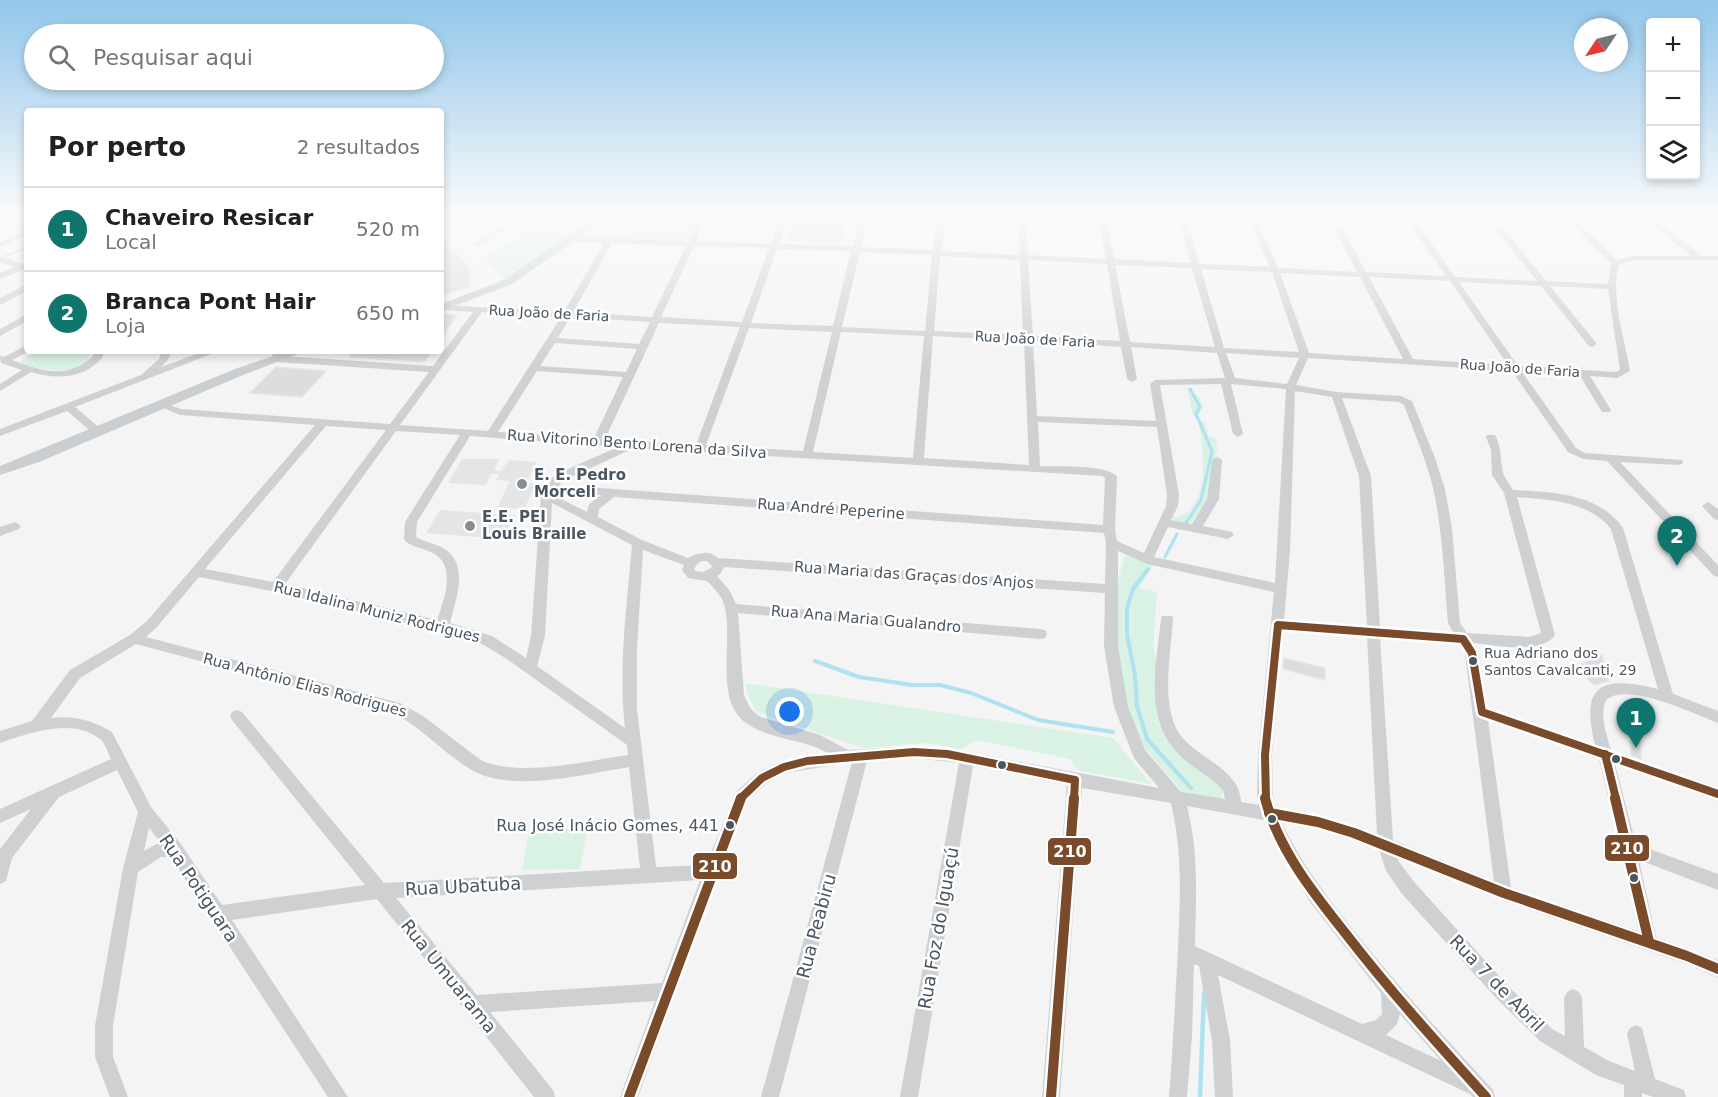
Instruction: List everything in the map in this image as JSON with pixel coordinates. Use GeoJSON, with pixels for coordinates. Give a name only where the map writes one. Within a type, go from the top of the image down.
{"type":"FeatureCollection","features":[{"type":"Feature","properties":{"kind":"main road"},"geometry":{"type":"LineString","coordinates":[[444,307],[508,282],[529,267]]}},
{"type":"Feature","properties":{"kind":"main road"},"geometry":{"type":"LineString","coordinates":[[0,471],[278,355]]}},
{"type":"Feature","properties":{"kind":"street"},"geometry":{"type":"LineString","coordinates":[[491,434],[552,340],[593,267]]}},
{"type":"Feature","properties":{"kind":"street"},"geometry":{"type":"LineString","coordinates":[[598,442],[679,267]]}},
{"type":"Feature","properties":{"kind":"street"},"geometry":{"type":"LineString","coordinates":[[700,448],[767,267]]}},
{"type":"Feature","properties":{"kind":"street"},"geometry":{"type":"LineString","coordinates":[[807,455],[852,267]]}},
{"type":"Feature","properties":{"kind":"street"},"geometry":{"type":"LineString","coordinates":[[918,461],[935,267]]}},
{"type":"Feature","properties":{"kind":"street"},"geometry":{"type":"LineString","coordinates":[[1023,267],[1035,469]]}},
{"type":"Feature","properties":{"kind":"street"},"geometry":{"type":"LineString","coordinates":[[1112,267],[1132,380]]}},
{"type":"Feature","properties":{"kind":"street"},"geometry":{"type":"LineString","coordinates":[[1196,267],[1228,381],[1238,434]]}},
{"type":"Feature","properties":{"kind":"street"},"geometry":{"type":"LineString","coordinates":[[1220,267],[1612,287],[1611,273],[1613,267]]}},
{"type":"Feature","properties":{"kind":"street"},"geometry":{"type":"LineString","coordinates":[[1274,267],[1305,355],[1291,386],[1284,551],[1265,755],[1265,797],[1269,813],[1286,848],[1316,896],[1390,990],[1481,1092]]}},
{"type":"Feature","properties":{"kind":"street"},"geometry":{"type":"LineString","coordinates":[[1360,267],[1409,362]]}},
{"type":"Feature","properties":{"kind":"street"},"geometry":{"type":"LineString","coordinates":[[1446,267],[1572,450],[1583,456],[1678,462]]}},
{"type":"Feature","properties":{"kind":"street"},"geometry":{"type":"LineString","coordinates":[[1531,267],[1592,344]]}},
{"type":"Feature","properties":{"kind":"street"},"geometry":{"type":"LineString","coordinates":[[0,276],[24,268]]}},
{"type":"Feature","properties":{"kind":"street","name":"Rua João de Faria"},"geometry":{"type":"LineString","coordinates":[[444,308],[1027,338],[1620,375],[1625,371],[1612,287]]}},
{"type":"Feature","properties":{"kind":"street"},"geometry":{"type":"LineString","coordinates":[[0,302],[24,289]]}},
{"type":"Feature","properties":{"kind":"street"},"geometry":{"type":"LineString","coordinates":[[276,586],[479,310]]}},
{"type":"Feature","properties":{"kind":"street"},"geometry":{"type":"LineString","coordinates":[[0,333],[24,319]]}},
{"type":"Feature","properties":{"kind":"street"},"geometry":{"type":"LineString","coordinates":[[552,340],[643,347]]}},
{"type":"Feature","properties":{"kind":"street"},"geometry":{"type":"LineString","coordinates":[[2,360],[24,349]]}},
{"type":"Feature","properties":{"kind":"street"},"geometry":{"type":"LineString","coordinates":[[2,360],[47,375],[71,373],[94,361],[98,354]]}},
{"type":"Feature","properties":{"kind":"street"},"geometry":{"type":"LineString","coordinates":[[144,377],[163,360],[165,354]]}},
{"type":"Feature","properties":{"kind":"street"},"geometry":{"type":"LineString","coordinates":[[0,433],[206,354]]}},
{"type":"Feature","properties":{"kind":"street"},"geometry":{"type":"LineString","coordinates":[[278,355],[435,369]]}},
{"type":"Feature","properties":{"kind":"street"},"geometry":{"type":"LineString","coordinates":[[534,368],[630,375]]}},
{"type":"Feature","properties":{"kind":"street"},"geometry":{"type":"LineString","coordinates":[[0,388],[28,370]]}},
{"type":"Feature","properties":{"kind":"street"},"geometry":{"type":"LineString","coordinates":[[1584,373],[1606,410]]}},
{"type":"Feature","properties":{"kind":"street"},"geometry":{"type":"LineString","coordinates":[[1147,560],[1172,506],[1173,495],[1155,384],[1161,381],[1228,381],[1291,386],[1336,395],[1401,399],[1409,405],[1430,458],[1439,489],[1446,529],[1454,622],[1472,652],[1482,712],[1504,893]]}},
{"type":"Feature","properties":{"kind":"street","name":"Rua 7 de Abril"},"geometry":{"type":"LineString","coordinates":[[1336,395],[1365,476],[1385,844],[1392,866],[1409,889],[1473,961],[1528,1020],[1546,1035],[1638,1087],[1677,1097]]}},
{"type":"Feature","properties":{"kind":"street","name":"Rua Vitorino Bento Lorena da Silva"},"geometry":{"type":"LineString","coordinates":[[161,405],[180,412],[598,442],[1104,473],[1112,478],[1109,529]]}},
{"type":"Feature","properties":{"kind":"street"},"geometry":{"type":"LineString","coordinates":[[69,407],[98,432]]}},
{"type":"Feature","properties":{"kind":"street"},"geometry":{"type":"LineString","coordinates":[[1032,419],[1161,424]]}},
{"type":"Feature","properties":{"kind":"street"},"geometry":{"type":"LineString","coordinates":[[0,737],[38,724],[75,674],[135,639],[153,624],[323,422]]}},
{"type":"Feature","properties":{"kind":"street"},"geometry":{"type":"LineString","coordinates":[[442,627],[451,593],[453,575],[450,561],[442,552],[417,544],[410,539],[409,532],[411,522],[467,432]]}},
{"type":"Feature","properties":{"kind":"street"},"geometry":{"type":"LineString","coordinates":[[1278,625],[1463,639],[1538,641],[1548,635],[1510,493],[1498,475],[1496,450],[1491,437]]}},
{"type":"Feature","properties":{"kind":"street"},"geometry":{"type":"LineString","coordinates":[[530,668],[538,636],[549,492],[565,475],[632,444]]}},
{"type":"Feature","properties":{"kind":"street"},"geometry":{"type":"LineString","coordinates":[[1610,458],[1718,573]]}},
{"type":"Feature","properties":{"kind":"street"},"geometry":{"type":"LineString","coordinates":[[1196,527],[1213,499],[1217,460]]}},
{"type":"Feature","properties":{"kind":"street"},"geometry":{"type":"LineString","coordinates":[[549,492],[638,543],[690,563]]}},
{"type":"Feature","properties":{"kind":"street","name":"Rua André Peperine"},"geometry":{"type":"LineString","coordinates":[[549,492],[610,494],[1109,529]]}},
{"type":"Feature","properties":{"kind":"street"},"geometry":{"type":"LineString","coordinates":[[1510,493],[1580,503],[1592,507],[1613,522],[1617,528],[1667,698]]}},
{"type":"Feature","properties":{"kind":"street"},"geometry":{"type":"LineString","coordinates":[[592,518],[593,507],[610,494]]}},
{"type":"Feature","properties":{"kind":"street"},"geometry":{"type":"LineString","coordinates":[[1708,506],[1718,516]]}},
{"type":"Feature","properties":{"kind":"street"},"geometry":{"type":"LineString","coordinates":[[1163,522],[1228,534]]}},
{"type":"Feature","properties":{"kind":"street"},"geometry":{"type":"LineString","coordinates":[[0,532],[15,526]]}},
{"type":"Feature","properties":{"kind":"street"},"geometry":{"type":"LineString","coordinates":[[1109,529],[1112,543],[1111,646],[1121,707],[1139,754],[1177,798],[1185,831],[1189,870],[1178,1097]]}},
{"type":"Feature","properties":{"kind":"street"},"geometry":{"type":"LineString","coordinates":[[638,543],[630,647],[630,709],[649,876]]}},
{"type":"Feature","properties":{"kind":"street"},"geometry":{"type":"LineString","coordinates":[[1112,543],[1147,560],[1280,590]]}},
{"type":"Feature","properties":{"kind":"street"},"geometry":{"type":"LineString","coordinates":[[706,557],[717,562],[717,568],[710,576],[701,578],[692,575],[688,570],[690,563],[697,558],[706,557]]}},
{"type":"Feature","properties":{"kind":"street","name":"Rua Maria das Graças dos Anjos"},"geometry":{"type":"LineString","coordinates":[[717,562],[1111,589]]}},
{"type":"Feature","properties":{"kind":"street","name":"Rua Idalina Muniz Rodrigues"},"geometry":{"type":"LineString","coordinates":[[197,572],[276,586],[487,640],[634,742]]}},
{"type":"Feature","properties":{"kind":"street"},"geometry":{"type":"LineString","coordinates":[[710,576],[724,591],[731,608],[736,687],[741,705],[748,716],[854,756]]}},
{"type":"Feature","properties":{"kind":"street","name":"Rua Ana Maria Gualandro"},"geometry":{"type":"LineString","coordinates":[[731,608],[1040,634]]}},
{"type":"Feature","properties":{"kind":"street"},"geometry":{"type":"LineString","coordinates":[[1167,619],[1162,708],[1168,726],[1176,740],[1229,786],[1233,795],[1233,808]]}},
{"type":"Feature","properties":{"kind":"street","name":"Rua Antônio Elias Rodrigues"},"geometry":{"type":"LineString","coordinates":[[135,639],[395,707],[415,716],[478,766],[492,773],[509,775],[555,771],[636,760]]}},
{"type":"Feature","properties":{"kind":"street"},"geometry":{"type":"LineString","coordinates":[[1649,942],[1605,754],[1596,710],[1599,699],[1604,693],[1613,689],[1627,689],[1667,698],[1718,717]]}},
{"type":"Feature","properties":{"kind":"street"},"geometry":{"type":"LineString","coordinates":[[1482,712],[1718,794]]}},
{"type":"Feature","properties":{"kind":"street","name":"Rua Umuarama"},"geometry":{"type":"LineString","coordinates":[[237,717],[546,1097]]}},
{"type":"Feature","properties":{"kind":"street","name":"Rua Potiguara"},"geometry":{"type":"LineString","coordinates":[[38,724],[80,724],[97,727],[107,736],[146,812],[175,849],[339,1097]]}},
{"type":"Feature","properties":{"kind":"street"},"geometry":{"type":"LineString","coordinates":[[629,1097],[711,872],[741,797],[762,778],[784,767],[854,756],[914,752],[947,754],[1075,780],[1318,822],[1385,844],[1504,893],[1649,942],[1718,969]]}},
{"type":"Feature","properties":{"kind":"street","name":"Rua Peabiru"},"geometry":{"type":"LineString","coordinates":[[770,1097],[854,756]]}},
{"type":"Feature","properties":{"kind":"street","name":"Rua Foz do Iguaçú"},"geometry":{"type":"LineString","coordinates":[[909,1097],[967,759]]}},
{"type":"Feature","properties":{"kind":"street"},"geometry":{"type":"LineString","coordinates":[[0,816],[120,762]]}},
{"type":"Feature","properties":{"kind":"street"},"geometry":{"type":"LineString","coordinates":[[1051,1097],[1075,780]]}},
{"type":"Feature","properties":{"kind":"street"},"geometry":{"type":"LineString","coordinates":[[0,876],[2,858],[53,792]]}},
{"type":"Feature","properties":{"kind":"street"},"geometry":{"type":"LineString","coordinates":[[119,1097],[104,1057],[104,1026],[131,868],[146,812]]}},
{"type":"Feature","properties":{"kind":"street"},"geometry":{"type":"LineString","coordinates":[[131,868],[158,850],[175,849]]}},
{"type":"Feature","properties":{"kind":"street"},"geometry":{"type":"LineString","coordinates":[[1629,849],[1718,882]]}},
{"type":"Feature","properties":{"kind":"street","name":"Rua Ubatuba"},"geometry":{"type":"LineString","coordinates":[[218,914],[380,891],[711,872]]}},
{"type":"Feature","properties":{"kind":"street"},"geometry":{"type":"LineString","coordinates":[[1186,951],[1363,1033],[1481,1092]]}},
{"type":"Feature","properties":{"kind":"street"},"geometry":{"type":"LineString","coordinates":[[1207,960],[1221,1040],[1224,1097]]}},
{"type":"Feature","properties":{"kind":"street"},"geometry":{"type":"LineString","coordinates":[[1363,1033],[1381,1028],[1391,1018],[1390,990]]}},
{"type":"Feature","properties":{"kind":"street"},"geometry":{"type":"LineString","coordinates":[[472,1004],[669,991]]}},
{"type":"Feature","properties":{"kind":"street"},"geometry":{"type":"LineString","coordinates":[[1573,998],[1575,1053]]}},
{"type":"Feature","properties":{"kind":"street"},"geometry":{"type":"LineString","coordinates":[[1636,1034],[1638,1087]]}},
{"type":"Feature","properties":{"kind":"shaded area","name":"E. E. Pedro Morceli"},"geometry":{"type":"Polygon","coordinates":[[[462,459],[499,459],[494,470],[501,471],[509,460],[537,462],[526,483],[537,483],[524,509],[497,508],[510,481],[496,480],[499,474],[491,474],[486,485],[448,483],[462,459]]]}},
{"type":"Feature","properties":{"kind":"shaded area","name":"E.E. PEI Louis Braille"},"geometry":{"type":"Polygon","coordinates":[[[440,510],[515,515],[503,539],[426,533],[440,510]]]}},
{"type":"Feature","properties":{"kind":"green space"},"geometry":{"type":"Polygon","coordinates":[[[493,267],[524,267],[506,280],[493,267]]]}},
{"type":"Feature","properties":{"kind":"green space"},"geometry":{"type":"Polygon","coordinates":[[[32,354],[89,354],[78,366],[69,369],[38,368],[19,363],[32,354]]]}},
{"type":"Feature","properties":{"kind":"green space"},"geometry":{"type":"Polygon","coordinates":[[[1187,388],[1199,397],[1203,407],[1197,417],[1193,416],[1187,388]]]}},
{"type":"Feature","properties":{"kind":"green space"},"geometry":{"type":"Polygon","coordinates":[[[1197,417],[1205,423],[1208,435],[1215,438],[1217,445],[1215,446],[1218,448],[1215,454],[1217,458],[1213,489],[1204,507],[1193,520],[1184,523],[1173,521],[1172,517],[1185,514],[1194,504],[1200,491],[1203,458],[1197,417]]]}},
{"type":"Feature","properties":{"kind":"green space"},"geometry":{"type":"Polygon","coordinates":[[[1125,555],[1153,565],[1139,588],[1157,592],[1153,648],[1160,669],[1161,717],[1159,723],[1175,747],[1224,788],[1221,801],[1182,792],[1138,740],[1120,682],[1115,629],[1117,584],[1125,555]]]}},
{"type":"Feature","properties":{"kind":"green space"},"geometry":{"type":"Polygon","coordinates":[[[745,683],[1113,738],[1151,784],[1077,770],[1070,759],[976,740],[962,749],[925,743],[863,748],[757,712],[749,698],[745,683]]]}},
{"type":"Feature","properties":{"kind":"green space"},"geometry":{"type":"Polygon","coordinates":[[[588,826],[580,869],[522,870],[529,831],[588,826]]]}},
{"type":"Feature","properties":{"kind":"building"},"geometry":{"type":"Polygon","coordinates":[[[444,267],[468,267],[469,287],[444,295],[444,267]]]}},
{"type":"Feature","properties":{"kind":"building"},"geometry":{"type":"Polygon","coordinates":[[[444,313],[457,315],[444,334],[444,313]]]}},
{"type":"Feature","properties":{"kind":"building"},"geometry":{"type":"Polygon","coordinates":[[[350,354],[430,354],[425,361],[421,362],[350,357],[350,354]]]}},
{"type":"Feature","properties":{"kind":"building"},"geometry":{"type":"Polygon","coordinates":[[[276,367],[326,371],[302,397],[250,393],[276,367]]]}},
{"type":"Feature","properties":{"kind":"building"},"geometry":{"type":"Polygon","coordinates":[[[1602,655],[1609,681],[1594,685],[1575,667],[1602,655]]]}},
{"type":"Feature","properties":{"kind":"building"},"geometry":{"type":"Polygon","coordinates":[[[1284,658],[1325,668],[1325,680],[1283,669],[1284,658]]]}},
{"type":"Feature","properties":{"kind":"building"},"geometry":{"type":"Polygon","coordinates":[[[1631,735],[1640,738],[1641,759],[1631,755],[1631,735]]]}},
{"type":"Feature","properties":{"kind":"waterway"},"geometry":{"type":"LineString","coordinates":[[1186,523],[1201,500],[1212,451],[1196,414],[1200,407],[1190,389]]}},
{"type":"Feature","properties":{"kind":"waterway"},"geometry":{"type":"LineString","coordinates":[[1165,557],[1177,534]]}},
{"type":"Feature","properties":{"kind":"waterway"},"geometry":{"type":"LineString","coordinates":[[1148,569],[1133,589],[1127,608],[1127,635],[1135,675],[1137,706],[1147,739],[1191,788]]}},
{"type":"Feature","properties":{"kind":"waterway"},"geometry":{"type":"LineString","coordinates":[[815,661],[859,677],[912,685],[940,685],[971,693],[1038,720],[1113,732]]}},
{"type":"Feature","properties":{"kind":"waterway"},"geometry":{"type":"LineString","coordinates":[[1200,1097],[1204,993]]}},
{"type":"Feature","properties":{"kind":"transit line","name":"210"},"geometry":{"type":"LineString","coordinates":[[1486,1097],[1390,990],[1316,896],[1286,848],[1269,813],[1265,797],[1265,755],[1278,625],[1463,639],[1472,653],[1482,712],[1718,794]]}},
{"type":"Feature","properties":{"kind":"transit line","name":"210"},"geometry":{"type":"LineString","coordinates":[[629,1097],[741,797],[762,778],[784,767],[807,761],[914,752],[947,754],[1075,780],[1051,1097]]}},
{"type":"Feature","properties":{"kind":"transit line","name":"210"},"geometry":{"type":"LineString","coordinates":[[1605,754],[1649,942]]}},
{"type":"Feature","properties":{"kind":"transit line","name":"210"},"geometry":{"type":"LineString","coordinates":[[1269,813],[1318,822],[1354,833],[1504,893],[1687,956],[1718,969]]}},
{"type":"Feature","properties":{"kind":"place","name":"E. E. Pedro Morceli"},"geometry":{"type":"Point","coordinates":[522,484]}},
{"type":"Feature","properties":{"kind":"place","name":"E.E. PEI Louis Braille"},"geometry":{"type":"Point","coordinates":[470,526]}},
{"type":"Feature","properties":{"kind":"place","name":"Branca Pont Hair"},"geometry":{"type":"Point","coordinates":[1677,566]}},
{"type":"Feature","properties":{"kind":"place","name":"Rua Adriano dos Santos Cavalcanti, 29"},"geometry":{"type":"Point","coordinates":[1473,661]}},
{"type":"Feature","properties":{"kind":"place","name":"Chaveiro Resicar"},"geometry":{"type":"Point","coordinates":[1636,748]}},
{"type":"Feature","properties":{"kind":"place","name":"Rua José Inácio Gomes, 441"},"geometry":{"type":"Point","coordinates":[730,825]}}]}
